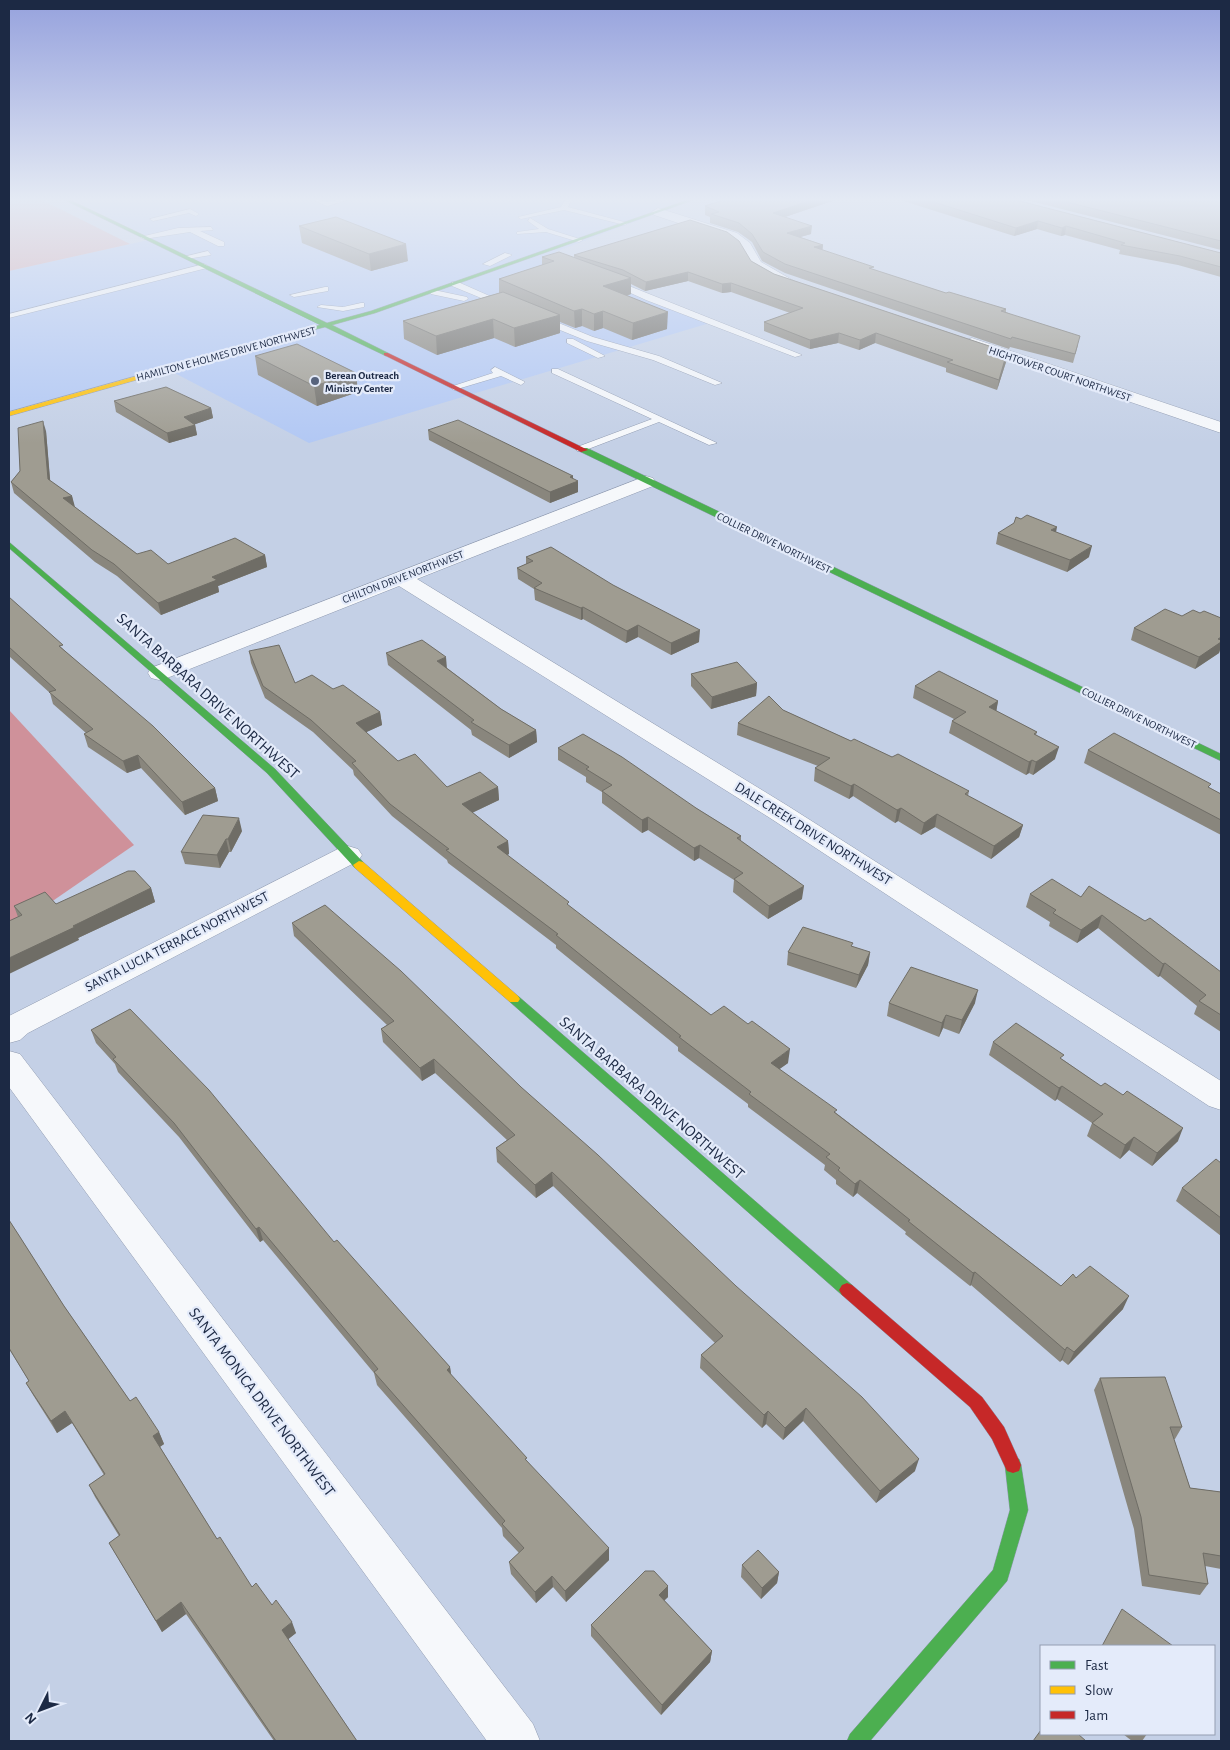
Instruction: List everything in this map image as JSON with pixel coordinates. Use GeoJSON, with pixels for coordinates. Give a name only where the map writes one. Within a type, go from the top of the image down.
{"type":"FeatureCollection","features":[{"type":"Feature","properties":{"kind":"main road","name":"COLLIER DRIVE NORTHWEST"},"geometry":{"type":"LineString","coordinates":[[232,280],[646,482],[1221,758]]}},
{"type":"Feature","properties":{"kind":"main road","name":"HAMILTON E HOLMES DRIVE NORTHWEST"},"geometry":{"type":"LineString","coordinates":[[9,414],[328,326],[468,280]]}},
{"type":"Feature","properties":{"kind":"main road"},"geometry":{"type":"LineString","coordinates":[[291,308],[333,314],[373,312]]}},
{"type":"Feature","properties":{"kind":"main road"},"geometry":{"type":"LineString","coordinates":[[276,340],[295,325],[297,318],[291,308]]}},
{"type":"Feature","properties":{"kind":"main road"},"geometry":{"type":"LineString","coordinates":[[276,340],[315,338],[362,342],[358,333],[359,327],[373,312]]}},
{"type":"Feature","properties":{"kind":"main road","name":"SANTA BARBARA DRIVE NORTHWEST"},"geometry":{"type":"LineString","coordinates":[[9,544],[271,771],[348,855],[976,1402],[998,1433],[1013,1466],[1019,1510],[1001,1575],[857,1741]]}},
{"type":"Feature","properties":{"kind":"street"},"geometry":{"type":"LineString","coordinates":[[784,280],[798,284]]}},
{"type":"Feature","properties":{"kind":"street","name":"HIGHTOWER COURT NORTHWEST"},"geometry":{"type":"LineString","coordinates":[[958,339],[1221,428]]}},
{"type":"Feature","properties":{"kind":"street","name":"CHILTON DRIVE NORTHWEST"},"geometry":{"type":"LineString","coordinates":[[159,673],[646,482]]}},
{"type":"Feature","properties":{"kind":"street","name":"DALE CREEK DRIVE NORTHWEST"},"geometry":{"type":"LineString","coordinates":[[400,578],[779,812],[1221,1097]]}},
{"type":"Feature","properties":{"kind":"street","name":"SANTA LUCIA TERRACE NORTHWEST"},"geometry":{"type":"LineString","coordinates":[[9,1032],[17,1025],[348,855]]}},
{"type":"Feature","properties":{"kind":"street","name":"SANTA MONICA DRIVE NORTHWEST"},"geometry":{"type":"LineString","coordinates":[[9,1063],[516,1741]]}},
{"type":"Feature","properties":{"kind":"lane"},"geometry":{"type":"LineString","coordinates":[[9,316],[151,280]]}},
{"type":"Feature","properties":{"kind":"lane"},"geometry":{"type":"LineString","coordinates":[[608,280],[798,355]]}},
{"type":"Feature","properties":{"kind":"lane"},"geometry":{"type":"LineString","coordinates":[[456,284],[513,308]]}},
{"type":"Feature","properties":{"kind":"lane"},"geometry":{"type":"LineString","coordinates":[[294,295],[325,290]]}},
{"type":"Feature","properties":{"kind":"lane"},"geometry":{"type":"LineString","coordinates":[[434,292],[464,299]]}},
{"type":"Feature","properties":{"kind":"lane"},"geometry":{"type":"LineString","coordinates":[[321,307],[343,309],[361,305]]}},
{"type":"Feature","properties":{"kind":"lane"},"geometry":{"type":"LineString","coordinates":[[488,307],[506,314]]}},
{"type":"Feature","properties":{"kind":"lane"},"geometry":{"type":"LineString","coordinates":[[530,314],[590,339],[656,358],[718,384]]}},
{"type":"Feature","properties":{"kind":"lane"},"geometry":{"type":"LineString","coordinates":[[533,326],[601,356]]}},
{"type":"Feature","properties":{"kind":"lane"},"geometry":{"type":"LineString","coordinates":[[555,371],[712,443]]}},
{"type":"Feature","properties":{"kind":"lane"},"geometry":{"type":"LineString","coordinates":[[454,388],[498,372],[521,382]]}},
{"type":"Feature","properties":{"kind":"lane"},"geometry":{"type":"LineString","coordinates":[[580,449],[660,419]]}},
{"type":"Feature","properties":{"kind":"shaded area"},"geometry":{"type":"Polygon","coordinates":[[[9,280],[617,280],[713,322],[309,443],[165,368],[9,411],[9,280]]]}},
{"type":"Feature","properties":{"kind":"shaded area"},"geometry":{"type":"Polygon","coordinates":[[[9,710],[134,845],[9,931],[9,710]]]}},
{"type":"Feature","properties":{"kind":"building"},"geometry":{"type":"Polygon","coordinates":[[[501,280],[625,280],[603,286],[668,312],[633,323],[603,311],[594,314],[582,309],[574,311],[501,280]]]}},
{"type":"Feature","properties":{"kind":"building"},"geometry":{"type":"Polygon","coordinates":[[[642,280],[656,280],[646,282],[642,280]]]}},
{"type":"Feature","properties":{"kind":"building"},"geometry":{"type":"Polygon","coordinates":[[[710,280],[791,280],[1007,352],[999,380],[947,362],[953,360],[876,333],[860,340],[839,333],[810,340],[764,322],[803,308],[731,283],[722,284],[710,280]]]}},
{"type":"Feature","properties":{"kind":"building"},"geometry":{"type":"Polygon","coordinates":[[[832,280],[905,280],[1006,309],[1001,311],[1080,336],[1075,354],[1012,337],[1011,339],[832,280]]]}},
{"type":"Feature","properties":{"kind":"building"},"geometry":{"type":"Polygon","coordinates":[[[503,292],[560,315],[514,328],[493,319],[436,336],[403,321],[503,292]]]}},
{"type":"Feature","properties":{"kind":"building"},"geometry":{"type":"Polygon","coordinates":[[[297,344],[356,373],[314,386],[255,356],[297,344]]]}},
{"type":"Feature","properties":{"kind":"building"},"geometry":{"type":"Polygon","coordinates":[[[166,387],[211,408],[184,417],[195,425],[167,433],[114,401],[166,387]]]}},
{"type":"Feature","properties":{"kind":"building"},"geometry":{"type":"Polygon","coordinates":[[[458,420],[573,476],[570,477],[578,481],[550,492],[428,430],[458,420]]]}},
{"type":"Feature","properties":{"kind":"building"},"geometry":{"type":"Polygon","coordinates":[[[43,421],[48,479],[72,496],[63,498],[137,554],[151,550],[168,564],[235,538],[265,555],[212,577],[217,580],[158,603],[114,564],[92,550],[11,482],[20,471],[18,428],[43,421]]]}},
{"type":"Feature","properties":{"kind":"building"},"geometry":{"type":"Polygon","coordinates":[[[1027,515],[1057,527],[1051,530],[1092,546],[1070,560],[998,533],[1014,523],[1016,517],[1021,519],[1027,515]]]}},
{"type":"Feature","properties":{"kind":"building"},"geometry":{"type":"Polygon","coordinates":[[[551,547],[613,585],[700,630],[671,643],[638,625],[627,631],[583,607],[581,608],[534,588],[542,583],[517,568],[533,561],[526,557],[551,547]]]}},
{"type":"Feature","properties":{"kind":"building"},"geometry":{"type":"Polygon","coordinates":[[[9,597],[63,645],[59,646],[153,726],[215,788],[182,802],[138,755],[123,761],[84,734],[93,729],[49,692],[56,690],[9,647],[9,597]]]}},
{"type":"Feature","properties":{"kind":"building"},"geometry":{"type":"Polygon","coordinates":[[[1165,609],[1182,616],[1193,610],[1200,613],[1204,611],[1221,618],[1221,637],[1218,639],[1221,642],[1199,657],[1134,628],[1165,609]]]}},
{"type":"Feature","properties":{"kind":"building"},"geometry":{"type":"Polygon","coordinates":[[[422,640],[446,657],[437,661],[501,709],[536,730],[509,745],[471,722],[474,720],[386,653],[422,640]]]}},
{"type":"Feature","properties":{"kind":"building"},"geometry":{"type":"Polygon","coordinates":[[[279,645],[295,683],[312,675],[333,689],[343,685],[380,712],[356,723],[398,761],[415,754],[447,787],[480,772],[498,787],[462,804],[508,841],[497,847],[569,902],[567,904],[711,1015],[724,1006],[748,1024],[752,1021],[790,1049],[771,1063],[837,1110],[834,1112],[1061,1286],[1073,1274],[1076,1278],[1090,1266],[1129,1296],[1074,1352],[1067,1347],[1065,1350],[975,1272],[973,1273],[908,1221],[910,1220],[860,1180],[855,1184],[838,1170],[840,1168],[826,1157],[830,1154],[749,1094],[751,1092],[679,1037],[681,1036],[556,935],[558,934],[446,850],[449,849],[390,804],[352,763],[356,761],[311,720],[263,686],[249,651],[279,645]]]}},
{"type":"Feature","properties":{"kind":"building"},"geometry":{"type":"Polygon","coordinates":[[[737,662],[757,683],[712,697],[691,674],[737,662]]]}},
{"type":"Feature","properties":{"kind":"building"},"geometry":{"type":"Polygon","coordinates":[[[939,671],[998,701],[989,707],[1037,732],[1034,734],[1059,747],[1036,762],[1032,760],[1029,762],[952,721],[966,712],[915,686],[939,671]]]}},
{"type":"Feature","properties":{"kind":"building"},"geometry":{"type":"Polygon","coordinates":[[[769,696],[783,710],[851,741],[854,739],[892,757],[898,754],[969,791],[965,794],[1023,825],[994,846],[937,814],[924,823],[901,808],[897,810],[854,784],[851,786],[815,768],[830,758],[738,723],[769,696]]]}},
{"type":"Feature","properties":{"kind":"building"},"geometry":{"type":"Polygon","coordinates":[[[1114,733],[1211,784],[1208,787],[1221,794],[1221,820],[1088,750],[1114,733]]]}},
{"type":"Feature","properties":{"kind":"building"},"geometry":{"type":"Polygon","coordinates":[[[583,734],[622,757],[696,808],[741,836],[737,838],[804,886],[769,906],[734,879],[743,873],[700,845],[694,848],[648,817],[642,820],[602,791],[612,785],[586,769],[589,767],[558,748],[583,734]]]}},
{"type":"Feature","properties":{"kind":"building"},"geometry":{"type":"Polygon","coordinates":[[[203,815],[239,818],[217,855],[181,852],[203,815]]]}},
{"type":"Feature","properties":{"kind":"building"},"geometry":{"type":"Polygon","coordinates":[[[128,871],[135,871],[151,888],[9,958],[9,921],[22,915],[14,906],[45,892],[56,904],[128,871]]]}},
{"type":"Feature","properties":{"kind":"building"},"geometry":{"type":"Polygon","coordinates":[[[1052,879],[1081,897],[1089,886],[1145,921],[1150,918],[1221,972],[1221,1015],[1199,1001],[1206,995],[1165,963],[1163,964],[1102,915],[1081,930],[1053,913],[1056,910],[1030,894],[1052,879]]]}},
{"type":"Feature","properties":{"kind":"building"},"geometry":{"type":"Polygon","coordinates":[[[325,905],[401,971],[521,1087],[598,1155],[736,1286],[862,1397],[919,1459],[880,1491],[806,1408],[785,1428],[768,1411],[764,1415],[701,1355],[723,1336],[552,1172],[535,1185],[496,1148],[515,1135],[434,1059],[420,1068],[381,1029],[394,1021],[292,923],[325,905]]]}},
{"type":"Feature","properties":{"kind":"building"},"geometry":{"type":"Polygon","coordinates":[[[803,927],[853,943],[851,946],[870,952],[859,975],[788,952],[803,927]]]}},
{"type":"Feature","properties":{"kind":"building"},"geometry":{"type":"Polygon","coordinates":[[[911,967],[978,990],[962,1020],[946,1015],[942,1023],[889,1003],[911,967]]]}},
{"type":"Feature","properties":{"kind":"building"},"geometry":{"type":"Polygon","coordinates":[[[130,1009],[209,1090],[334,1242],[337,1240],[450,1367],[447,1370],[527,1458],[525,1459],[609,1548],[565,1591],[552,1576],[535,1592],[509,1562],[524,1548],[502,1524],[505,1521],[374,1372],[378,1369],[259,1227],[256,1229],[174,1123],[113,1059],[116,1057],[91,1030],[130,1009]]]}},
{"type":"Feature","properties":{"kind":"building"},"geometry":{"type":"Polygon","coordinates":[[[1016,1023],[1064,1055],[1060,1058],[1101,1086],[1105,1083],[1123,1095],[1127,1091],[1183,1128],[1157,1153],[1134,1137],[1125,1145],[1092,1123],[1103,1114],[1062,1086],[1059,1088],[993,1042],[1016,1023]]]}},
{"type":"Feature","properties":{"kind":"building"},"geometry":{"type":"Polygon","coordinates":[[[1216,1159],[1221,1163],[1221,1218],[1182,1188],[1216,1159]]]}},
{"type":"Feature","properties":{"kind":"building"},"geometry":{"type":"Polygon","coordinates":[[[9,1220],[64,1306],[130,1401],[136,1397],[159,1432],[153,1436],[217,1539],[220,1537],[252,1587],[256,1583],[272,1605],[276,1600],[292,1622],[282,1630],[357,1741],[276,1741],[181,1602],[156,1621],[109,1543],[120,1535],[89,1485],[105,1474],[65,1411],[51,1421],[26,1383],[29,1381],[9,1348],[9,1220]]]}},
{"type":"Feature","properties":{"kind":"building"},"geometry":{"type":"Polygon","coordinates":[[[1165,1377],[1182,1427],[1170,1427],[1190,1488],[1221,1492],[1221,1556],[1203,1553],[1208,1584],[1149,1575],[1141,1517],[1100,1378],[1165,1377]]]}},
{"type":"Feature","properties":{"kind":"building"},"geometry":{"type":"Polygon","coordinates":[[[758,1550],[779,1572],[762,1588],[742,1565],[758,1550]]]}},
{"type":"Feature","properties":{"kind":"building"},"geometry":{"type":"Polygon","coordinates":[[[645,1571],[654,1571],[668,1586],[659,1595],[712,1651],[662,1705],[591,1625],[645,1571]]]}},
{"type":"Feature","properties":{"kind":"building"},"geometry":{"type":"Polygon","coordinates":[[[1122,1609],[1172,1645],[1103,1645],[1122,1609]]]}},
{"type":"Feature","properties":{"kind":"building"},"geometry":{"type":"Polygon","coordinates":[[[1040,1731],[1040,1735],[1079,1735],[1086,1741],[1033,1741],[1040,1731]]]}},
{"type":"Feature","properties":{"kind":"traffic: fast"},"geometry":{"type":"LineString","coordinates":[[232,280],[386,354]]}},
{"type":"Feature","properties":{"kind":"traffic: fast"},"geometry":{"type":"LineString","coordinates":[[272,340],[373,312],[465,280]]}},
{"type":"Feature","properties":{"kind":"traffic: fast"},"geometry":{"type":"LineString","coordinates":[[584,450],[1221,758]]}},
{"type":"Feature","properties":{"kind":"traffic: fast"},"geometry":{"type":"LineString","coordinates":[[9,544],[271,771],[359,865]]}},
{"type":"Feature","properties":{"kind":"traffic: fast"},"geometry":{"type":"LineString","coordinates":[[514,999],[847,1290]]}},
{"type":"Feature","properties":{"kind":"traffic: fast"},"geometry":{"type":"LineString","coordinates":[[857,1741],[1001,1575],[1019,1510],[1013,1465]]}},
{"type":"Feature","properties":{"kind":"traffic: slow"},"geometry":{"type":"LineString","coordinates":[[9,414],[272,340]]}},
{"type":"Feature","properties":{"kind":"traffic: slow"},"geometry":{"type":"LineString","coordinates":[[359,865],[514,999]]}},
{"type":"Feature","properties":{"kind":"traffic: jam"},"geometry":{"type":"LineString","coordinates":[[386,354],[584,450]]}},
{"type":"Feature","properties":{"kind":"traffic: jam"},"geometry":{"type":"LineString","coordinates":[[847,1290],[976,1402],[998,1433],[1013,1465]]}},
{"type":"Feature","properties":{"kind":"place","name":"Berean Outreach Ministry Center"},"geometry":{"type":"Point","coordinates":[315,381]}}]}
